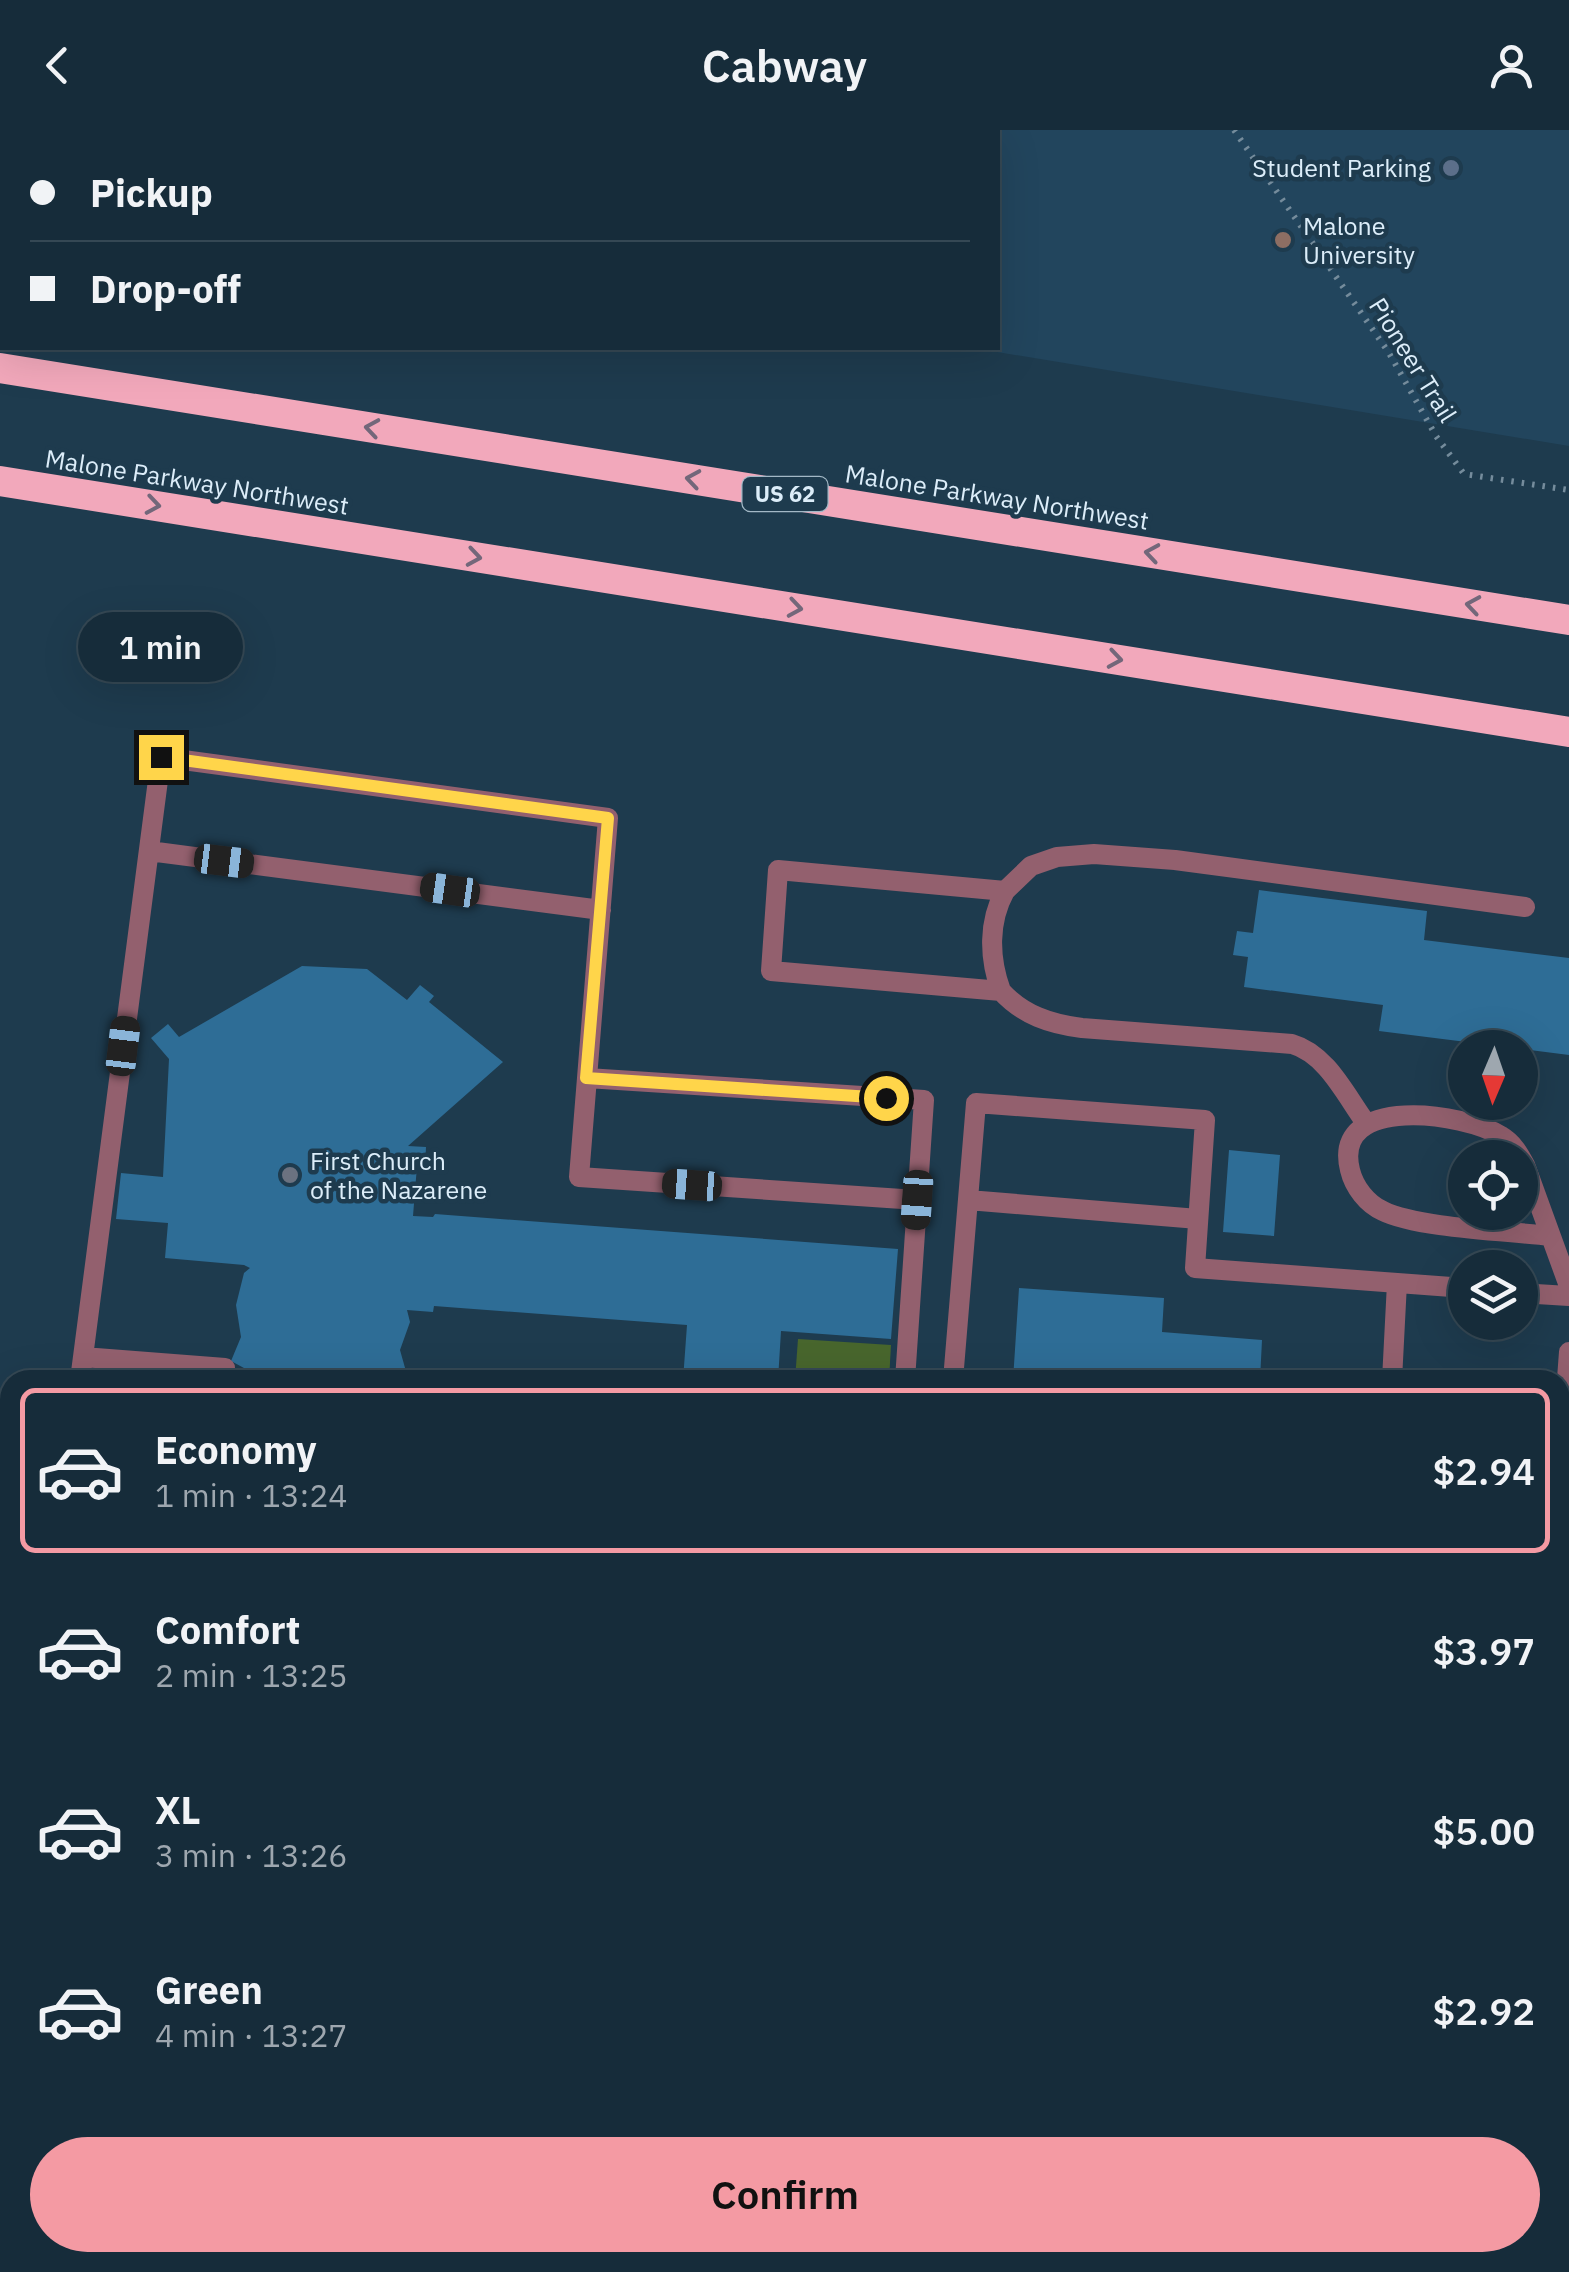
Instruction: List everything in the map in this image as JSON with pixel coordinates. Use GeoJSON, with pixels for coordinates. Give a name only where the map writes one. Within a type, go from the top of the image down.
{"type":"FeatureCollection","features":[{"type":"Feature","properties":{"kind":"highway","name":"Malone Parkway Northwest"},"geometry":{"type":"LineString","coordinates":[[0,368],[1569,620]]}},
{"type":"Feature","properties":{"kind":"highway","name":"Malone Parkway Northwest"},"geometry":{"type":"LineString","coordinates":[[0,481],[1569,732]]}},
{"type":"Feature","properties":{"kind":"lane"},"geometry":{"type":"LineString","coordinates":[[81,1370],[161,757],[608,818],[579,1177],[917,1200]]}},
{"type":"Feature","properties":{"kind":"lane"},"geometry":{"type":"LineString","coordinates":[[148,852],[600,910]]}},
{"type":"Feature","properties":{"kind":"lane"},"geometry":{"type":"LineString","coordinates":[[1001,991],[992,936],[1005,891],[1031,866],[1056,857],[1094,854],[1176,860],[1524,907]]}},
{"type":"Feature","properties":{"kind":"lane"},"geometry":{"type":"LineString","coordinates":[[1005,891],[778,870],[771,971],[1001,991],[1026,1012],[1070,1026],[1302,1046],[1321,1061],[1366,1123]]}},
{"type":"Feature","properties":{"kind":"lane"},"geometry":{"type":"LineString","coordinates":[[586,1078],[924,1100],[906,1370]]}},
{"type":"Feature","properties":{"kind":"lane"},"geometry":{"type":"LineString","coordinates":[[953,1370],[976,1102],[1205,1120],[1194,1268],[1448,1287]]}},
{"type":"Feature","properties":{"kind":"lane"},"geometry":{"type":"LineString","coordinates":[[1550,1236],[1416,1220],[1381,1210],[1356,1186],[1349,1164],[1352,1141],[1366,1123],[1387,1116],[1468,1123],[1503,1136],[1525,1165],[1569,1286]]}},
{"type":"Feature","properties":{"kind":"lane"},"geometry":{"type":"LineString","coordinates":[[968,1200],[1198,1219]]}},
{"type":"Feature","properties":{"kind":"lane"},"geometry":{"type":"LineString","coordinates":[[1391,1370],[1397,1283]]}},
{"type":"Feature","properties":{"kind":"lane"},"geometry":{"type":"LineString","coordinates":[[1538,1293],[1569,1296]]}},
{"type":"Feature","properties":{"kind":"lane"},"geometry":{"type":"LineString","coordinates":[[83,1357],[225,1368]]}},
{"type":"Feature","properties":{"kind":"path","name":"Pioneer Trail"},"geometry":{"type":"LineString","coordinates":[[1234,130],[1389,353],[1436,436],[1464,474],[1569,490]]}},
{"type":"Feature","properties":{"kind":"shaded area","name":"Malone University"},"geometry":{"type":"Polygon","coordinates":[[[1000,130],[1569,130],[1569,446],[985,350],[1000,350],[1000,130]]]}},
{"type":"Feature","properties":{"kind":"green space"},"geometry":{"type":"Polygon","coordinates":[[[798,1339],[891,1345],[890,1370],[796,1370],[798,1339]]]}},
{"type":"Feature","properties":{"kind":"building"},"geometry":{"type":"Polygon","coordinates":[[[1259,890],[1427,911],[1424,940],[1569,958],[1569,1055],[1538,1051],[1538,1030],[1448,1030],[1448,1040],[1379,1031],[1383,1005],[1244,987],[1248,957],[1233,955],[1237,931],[1253,933],[1259,890]]]}},
{"type":"Feature","properties":{"kind":"building","name":"First Church of the Nazarene"},"geometry":{"type":"Polygon","coordinates":[[[302,966],[367,969],[407,1000],[420,985],[434,996],[429,1002],[503,1062],[408,1146],[426,1147],[425,1167],[417,1166],[413,1216],[435,1214],[898,1249],[891,1339],[781,1331],[779,1370],[684,1370],[687,1325],[434,1306],[433,1312],[407,1310],[410,1322],[400,1350],[406,1370],[248,1370],[231,1361],[241,1337],[236,1305],[244,1273],[250,1268],[165,1258],[168,1223],[116,1219],[121,1173],[163,1177],[169,1059],[151,1038],[168,1024],[179,1037],[302,966]]]}},
{"type":"Feature","properties":{"kind":"building"},"geometry":{"type":"Polygon","coordinates":[[[1229,1150],[1280,1155],[1274,1236],[1223,1232],[1229,1150]]]}},
{"type":"Feature","properties":{"kind":"building"},"geometry":{"type":"Polygon","coordinates":[[[1019,1288],[1164,1298],[1162,1332],[1262,1340],[1260,1370],[1014,1370],[1019,1288]]]}},
{"type":"Feature","properties":{"kind":"place","name":"Student Parking"},"geometry":{"type":"Point","coordinates":[1451,168]}},
{"type":"Feature","properties":{"kind":"place","name":"Malone University"},"geometry":{"type":"Point","coordinates":[1283,240]}},
{"type":"Feature","properties":{"kind":"place","name":"First Church of the Nazarene"},"geometry":{"type":"Point","coordinates":[290,1175]}},
{"type":"Feature","properties":{"kind":"route"},"geometry":{"type":"LineString","coordinates":[[161,757],[608,818],[586,1078],[886,1098]]}}]}
